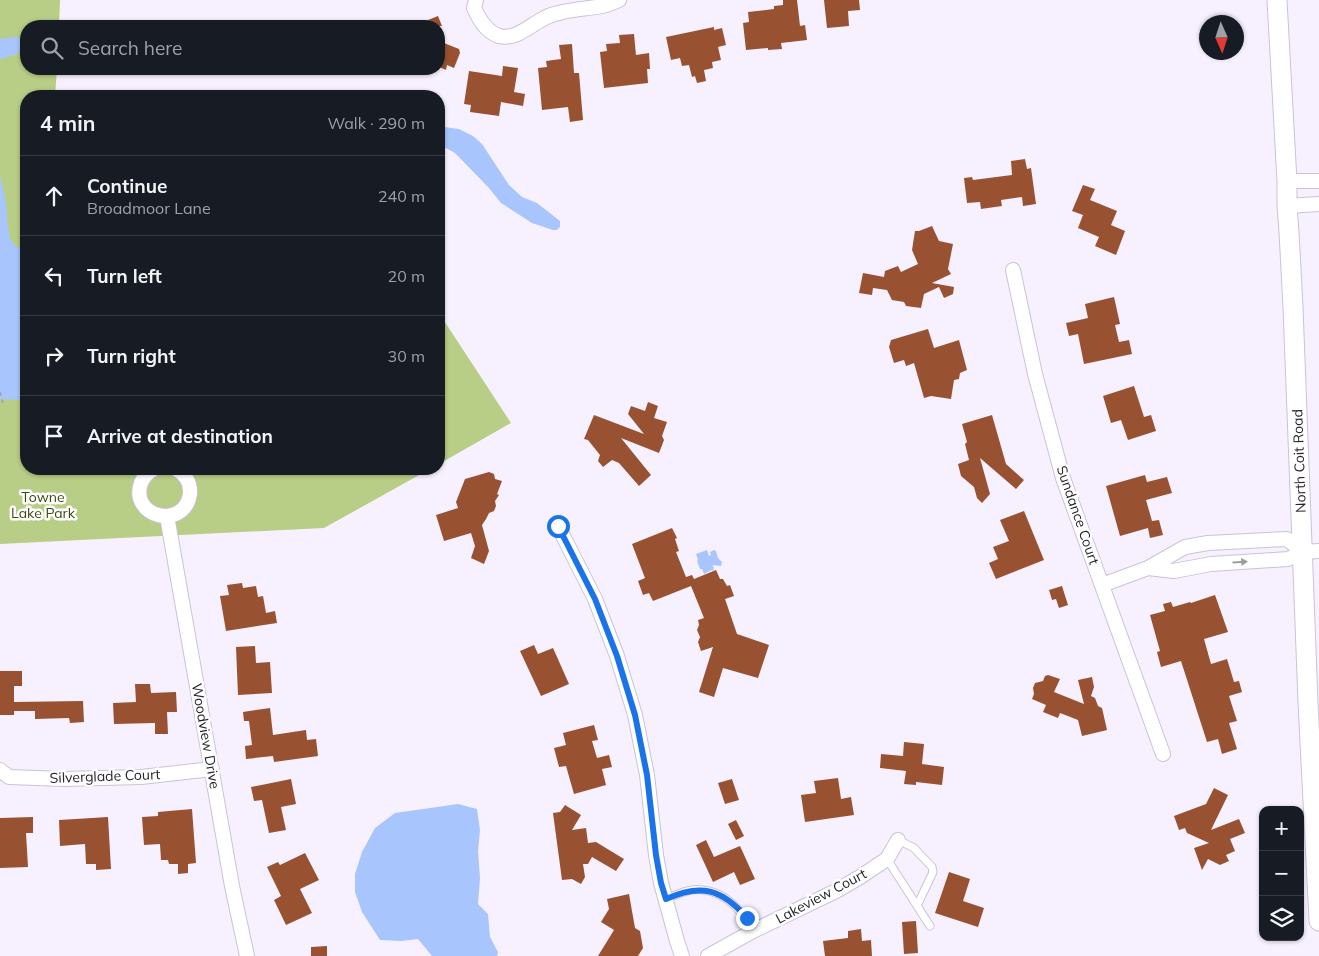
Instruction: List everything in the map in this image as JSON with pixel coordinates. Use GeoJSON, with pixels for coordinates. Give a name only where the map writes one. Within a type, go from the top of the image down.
{"type":"FeatureCollection","features":[{"type":"Feature","properties":{"kind":"main road","name":"North Coit Road"},"geometry":{"type":"LineString","coordinates":[[1277,0],[1287,181],[1286,206],[1311,551],[1308,702],[1319,921]]}},
{"type":"Feature","properties":{"kind":"street"},"geometry":{"type":"LineString","coordinates":[[476,0],[474,8],[480,20],[488,30],[499,36],[511,36],[519,33],[540,20],[559,12],[603,6],[619,0]]}},
{"type":"Feature","properties":{"kind":"street"},"geometry":{"type":"LineString","coordinates":[[1287,181],[1319,181]]}},
{"type":"Feature","properties":{"kind":"street"},"geometry":{"type":"LineString","coordinates":[[1286,206],[1319,204]]}},
{"type":"Feature","properties":{"kind":"street","name":"Sundance Court"},"geometry":{"type":"LineString","coordinates":[[1013,270],[1036,374],[1063,478],[1163,754]]}},
{"type":"Feature","properties":{"kind":"street"},"geometry":{"type":"LineString","coordinates":[[146,475],[143,477],[140,488],[140,497],[143,505],[150,512],[158,516],[176,514],[184,508],[190,491],[188,482],[183,475]]}},
{"type":"Feature","properties":{"kind":"street","name":"Woodview Drive"},"geometry":{"type":"LineString","coordinates":[[167,516],[232,886],[248,956]]}},
{"type":"Feature","properties":{"kind":"street"},"geometry":{"type":"LineString","coordinates":[[558,526],[595,599],[617,656],[635,715],[647,775],[661,883],[682,956]]}},
{"type":"Feature","properties":{"kind":"street"},"geometry":{"type":"LineString","coordinates":[[1102,585],[1148,568],[1185,547],[1208,543],[1287,540],[1311,551]]}},
{"type":"Feature","properties":{"kind":"street"},"geometry":{"type":"LineString","coordinates":[[1208,543],[1211,564]]}},
{"type":"Feature","properties":{"kind":"street"},"geometry":{"type":"LineString","coordinates":[[1148,568],[1174,571],[1211,564],[1288,559],[1311,551]]}},
{"type":"Feature","properties":{"kind":"street","name":"Silverglade Court"},"geometry":{"type":"LineString","coordinates":[[0,770],[10,777],[64,780],[141,777],[212,769]]}},
{"type":"Feature","properties":{"kind":"street","name":"Lakeview Court"},"geometry":{"type":"LineString","coordinates":[[708,956],[860,877],[887,859],[898,840]]}},
{"type":"Feature","properties":{"kind":"lane"},"geometry":{"type":"LineString","coordinates":[[898,840],[914,848],[932,867],[934,872],[917,906]]}},
{"type":"Feature","properties":{"kind":"lane"},"geometry":{"type":"LineString","coordinates":[[887,859],[930,926]]}},
{"type":"Feature","properties":{"kind":"lane"},"geometry":{"type":"LineString","coordinates":[[666,899],[678,893],[691,890],[704,890],[720,895],[747,918],[753,931]]}},
{"type":"Feature","properties":{"kind":"path"},"geometry":{"type":"LineString","coordinates":[[0,392],[3,402]]}},
{"type":"Feature","properties":{"kind":"green space","name":"Towne Lake Park"},"geometry":{"type":"Polygon","coordinates":[[[0,0],[60,0],[59,20],[20,20],[20,75],[57,75],[55,90],[20,90],[20,475],[419,475],[324,528],[0,544],[0,0]]]}},
{"type":"Feature","properties":{"kind":"green space"},"geometry":{"type":"Polygon","coordinates":[[[445,322],[511,423],[445,461],[445,322]]]}},
{"type":"Feature","properties":{"kind":"water"},"geometry":{"type":"Polygon","coordinates":[[[20,38],[20,50],[14,55],[0,59],[0,39],[20,38]]]}},
{"type":"Feature","properties":{"kind":"water"},"geometry":{"type":"Polygon","coordinates":[[[445,127],[459,129],[473,136],[482,144],[509,185],[522,197],[537,203],[560,221],[560,227],[557,230],[553,230],[532,223],[501,203],[455,153],[446,148],[445,127]]]}},
{"type":"Feature","properties":{"kind":"water"},"geometry":{"type":"Polygon","coordinates":[[[0,175],[6,203],[10,239],[20,248],[20,400],[0,399],[0,175]]]}},
{"type":"Feature","properties":{"kind":"water"},"geometry":{"type":"Polygon","coordinates":[[[707,550],[709,556],[711,555],[710,552],[716,551],[718,558],[722,562],[721,566],[713,565],[714,571],[712,570],[704,574],[702,569],[700,569],[696,554],[707,550]]]}},
{"type":"Feature","properties":{"kind":"water"},"geometry":{"type":"Polygon","coordinates":[[[458,804],[477,809],[480,830],[478,904],[488,914],[490,937],[498,952],[497,956],[432,956],[418,939],[401,941],[380,940],[362,912],[355,892],[355,874],[362,852],[375,828],[395,813],[458,804]]]}},
{"type":"Feature","properties":{"kind":"building"},"geometry":{"type":"Polygon","coordinates":[[[783,0],[797,0],[800,26],[805,25],[807,40],[781,43],[782,49],[746,50],[743,23],[749,22],[748,12],[774,9],[774,6],[783,5],[783,0]]]}},
{"type":"Feature","properties":{"kind":"building"},"geometry":{"type":"Polygon","coordinates":[[[824,0],[859,0],[860,10],[848,11],[849,26],[827,28],[824,0]]]}},
{"type":"Feature","properties":{"kind":"building"},"geometry":{"type":"Polygon","coordinates":[[[438,16],[440,20],[428,20],[438,16]]]}},
{"type":"Feature","properties":{"kind":"building"},"geometry":{"type":"Polygon","coordinates":[[[714,27],[714,30],[722,28],[726,45],[718,47],[721,60],[712,62],[713,68],[704,70],[706,81],[697,83],[695,76],[692,77],[689,65],[682,66],[680,58],[671,60],[666,37],[714,27]]]}},
{"type":"Feature","properties":{"kind":"building"},"geometry":{"type":"Polygon","coordinates":[[[634,34],[636,55],[649,53],[650,69],[647,69],[648,83],[604,88],[600,52],[607,51],[606,44],[620,43],[619,35],[634,34]]]}},
{"type":"Feature","properties":{"kind":"building"},"geometry":{"type":"Polygon","coordinates":[[[445,43],[459,49],[460,53],[454,68],[447,65],[446,70],[445,43]]]}},
{"type":"Feature","properties":{"kind":"building"},"geometry":{"type":"Polygon","coordinates":[[[572,44],[574,73],[579,73],[583,120],[570,122],[568,107],[542,110],[538,68],[547,67],[546,61],[561,59],[559,45],[572,44]]]}},
{"type":"Feature","properties":{"kind":"building"},"geometry":{"type":"Polygon","coordinates":[[[503,66],[518,68],[514,92],[525,94],[523,106],[501,102],[499,116],[470,112],[471,105],[464,104],[469,71],[502,76],[503,66]]]}},
{"type":"Feature","properties":{"kind":"building"},"geometry":{"type":"Polygon","coordinates":[[[1025,159],[1027,169],[1031,168],[1036,204],[1023,206],[1022,197],[1001,200],[1002,206],[981,209],[980,202],[967,203],[964,178],[972,177],[973,180],[1012,175],[1011,161],[1025,159]]]}},
{"type":"Feature","properties":{"kind":"building"},"geometry":{"type":"Polygon","coordinates":[[[1083,185],[1095,189],[1090,200],[1117,211],[1111,225],[1125,231],[1116,255],[1095,246],[1099,237],[1078,228],[1083,215],[1072,211],[1083,185]]]}},
{"type":"Feature","properties":{"kind":"building"},"geometry":{"type":"Polygon","coordinates":[[[932,226],[939,241],[953,244],[948,269],[951,274],[932,283],[954,287],[953,294],[944,298],[939,287],[924,294],[921,308],[906,306],[904,302],[892,300],[887,290],[873,288],[872,295],[859,293],[863,273],[884,277],[885,271],[898,266],[901,272],[918,264],[912,250],[915,231],[932,226]]]}},
{"type":"Feature","properties":{"kind":"building"},"geometry":{"type":"Polygon","coordinates":[[[1114,297],[1120,324],[1115,325],[1119,342],[1129,340],[1132,354],[1084,364],[1078,334],[1069,336],[1066,323],[1088,318],[1085,304],[1114,297]]]}},
{"type":"Feature","properties":{"kind":"building"},"geometry":{"type":"Polygon","coordinates":[[[928,329],[934,348],[959,340],[967,370],[960,373],[959,379],[954,380],[951,399],[931,396],[924,398],[914,363],[906,366],[904,360],[894,363],[889,347],[891,340],[928,329]]]}},
{"type":"Feature","properties":{"kind":"building"},"geometry":{"type":"Polygon","coordinates":[[[1134,386],[1144,417],[1151,415],[1156,431],[1128,440],[1121,420],[1111,423],[1103,396],[1134,386]]]}},
{"type":"Feature","properties":{"kind":"building"},"geometry":{"type":"Polygon","coordinates":[[[648,402],[658,406],[654,418],[667,422],[662,436],[664,440],[659,453],[621,438],[651,475],[639,486],[619,463],[612,460],[603,467],[598,461],[600,455],[588,440],[584,439],[594,415],[644,434],[628,414],[631,406],[645,411],[648,402]]]}},
{"type":"Feature","properties":{"kind":"building"},"geometry":{"type":"Polygon","coordinates":[[[992,415],[1006,464],[1024,480],[1016,489],[980,458],[990,494],[982,503],[977,498],[974,487],[961,476],[958,464],[969,460],[962,424],[992,415]]]}},
{"type":"Feature","properties":{"kind":"building"},"geometry":{"type":"Polygon","coordinates":[[[489,472],[494,474],[495,479],[502,481],[497,494],[499,495],[495,501],[494,511],[489,513],[482,525],[489,551],[484,564],[471,558],[475,546],[471,533],[444,541],[436,515],[458,508],[456,502],[465,479],[489,472]]]}},
{"type":"Feature","properties":{"kind":"building"},"geometry":{"type":"Polygon","coordinates":[[[1145,475],[1147,482],[1167,477],[1172,493],[1146,500],[1152,521],[1159,520],[1163,535],[1150,538],[1148,528],[1120,536],[1106,486],[1145,475]]]}},
{"type":"Feature","properties":{"kind":"building"},"geometry":{"type":"Polygon","coordinates":[[[1024,511],[1044,560],[996,579],[989,563],[998,559],[993,547],[1009,541],[1000,520],[1024,511]]]}},
{"type":"Feature","properties":{"kind":"building"},"geometry":{"type":"Polygon","coordinates":[[[672,528],[677,538],[675,539],[679,551],[676,552],[686,577],[692,575],[694,579],[716,570],[720,579],[723,579],[727,586],[730,585],[734,596],[725,599],[737,634],[769,645],[758,678],[723,668],[714,697],[699,692],[713,647],[701,651],[698,642],[700,637],[697,630],[698,620],[704,618],[691,586],[653,601],[649,593],[643,595],[638,581],[645,578],[632,544],[672,528]]]}},
{"type":"Feature","properties":{"kind":"building"},"geometry":{"type":"Polygon","coordinates":[[[242,583],[243,588],[256,586],[258,597],[263,596],[266,613],[275,611],[277,623],[226,631],[220,596],[229,595],[227,585],[242,583]]]}},
{"type":"Feature","properties":{"kind":"building"},"geometry":{"type":"Polygon","coordinates":[[[1062,586],[1068,605],[1059,608],[1056,599],[1052,600],[1049,590],[1062,586]]]}},
{"type":"Feature","properties":{"kind":"building"},"geometry":{"type":"Polygon","coordinates":[[[1215,595],[1228,632],[1204,639],[1211,664],[1227,659],[1234,682],[1239,681],[1242,692],[1229,696],[1237,721],[1229,723],[1237,749],[1222,754],[1218,739],[1207,742],[1181,661],[1161,667],[1157,652],[1160,651],[1150,615],[1165,611],[1163,604],[1171,602],[1173,607],[1215,595]]]}},
{"type":"Feature","properties":{"kind":"building"},"geometry":{"type":"Polygon","coordinates":[[[534,645],[538,654],[553,648],[569,684],[541,696],[520,651],[534,645]]]}},
{"type":"Feature","properties":{"kind":"building"},"geometry":{"type":"Polygon","coordinates":[[[255,646],[256,663],[270,662],[272,693],[238,695],[236,647],[255,646]]]}},
{"type":"Feature","properties":{"kind":"building"},"geometry":{"type":"Polygon","coordinates":[[[0,671],[22,671],[22,686],[14,686],[14,702],[83,701],[84,722],[70,723],[69,718],[35,719],[35,711],[14,711],[14,715],[0,715],[0,671]]]}},
{"type":"Feature","properties":{"kind":"building"},"geometry":{"type":"Polygon","coordinates":[[[1048,675],[1060,679],[1054,692],[1084,704],[1078,680],[1092,677],[1094,687],[1091,696],[1095,698],[1098,706],[1102,708],[1107,730],[1082,736],[1078,720],[1060,713],[1058,718],[1043,712],[1046,705],[1032,699],[1034,694],[1033,688],[1035,683],[1043,681],[1045,676],[1048,675]]]}},
{"type":"Feature","properties":{"kind":"building"},"geometry":{"type":"Polygon","coordinates":[[[135,684],[150,684],[151,693],[176,692],[177,712],[167,712],[168,734],[155,734],[155,723],[114,724],[113,703],[136,702],[135,684]]]}},
{"type":"Feature","properties":{"kind":"building"},"geometry":{"type":"Polygon","coordinates":[[[270,708],[273,735],[306,730],[307,740],[316,739],[318,756],[274,762],[273,756],[246,759],[245,746],[252,745],[249,721],[244,721],[243,712],[270,708]]]}},
{"type":"Feature","properties":{"kind":"building"},"geometry":{"type":"Polygon","coordinates":[[[594,725],[598,740],[592,741],[597,758],[609,755],[612,767],[602,769],[606,785],[574,794],[566,766],[559,767],[554,748],[566,745],[563,733],[594,725]]]}},
{"type":"Feature","properties":{"kind":"building"},"geometry":{"type":"Polygon","coordinates":[[[904,742],[924,744],[922,764],[944,767],[942,785],[916,782],[916,785],[904,784],[906,771],[880,768],[881,754],[903,756],[904,742]]]}},
{"type":"Feature","properties":{"kind":"building"},"geometry":{"type":"Polygon","coordinates":[[[838,778],[841,799],[851,797],[854,815],[805,822],[801,795],[816,793],[814,781],[838,778]]]}},
{"type":"Feature","properties":{"kind":"building"},"geometry":{"type":"Polygon","coordinates":[[[291,779],[296,804],[281,807],[286,830],[269,833],[262,800],[254,801],[251,787],[291,779]]]}},
{"type":"Feature","properties":{"kind":"building"},"geometry":{"type":"Polygon","coordinates":[[[732,779],[739,800],[725,804],[718,783],[732,779]]]}},
{"type":"Feature","properties":{"kind":"building"},"geometry":{"type":"Polygon","coordinates":[[[1214,788],[1228,795],[1211,830],[1239,819],[1245,833],[1230,839],[1235,851],[1226,855],[1229,861],[1220,865],[1208,859],[1202,870],[1194,848],[1209,843],[1187,833],[1185,828],[1179,830],[1174,816],[1206,804],[1214,788]]]}},
{"type":"Feature","properties":{"kind":"building"},"geometry":{"type":"Polygon","coordinates":[[[565,805],[581,815],[572,830],[586,828],[588,843],[596,842],[624,859],[616,871],[592,857],[588,864],[583,864],[585,877],[581,884],[572,879],[562,880],[553,813],[560,812],[565,805]]]}},
{"type":"Feature","properties":{"kind":"building"},"geometry":{"type":"Polygon","coordinates":[[[192,809],[196,863],[188,864],[188,873],[178,874],[178,864],[169,864],[168,860],[161,860],[160,844],[144,845],[142,817],[158,816],[158,812],[192,809]]]}},
{"type":"Feature","properties":{"kind":"building"},"geometry":{"type":"Polygon","coordinates":[[[33,817],[33,833],[26,833],[28,867],[0,868],[0,818],[33,817]]]}},
{"type":"Feature","properties":{"kind":"building"},"geometry":{"type":"Polygon","coordinates":[[[108,817],[111,869],[96,870],[96,864],[86,864],[85,844],[60,846],[59,820],[108,817]]]}},
{"type":"Feature","properties":{"kind":"building"},"geometry":{"type":"Polygon","coordinates":[[[736,820],[744,836],[736,840],[728,824],[736,820]]]}},
{"type":"Feature","properties":{"kind":"building"},"geometry":{"type":"Polygon","coordinates":[[[706,840],[714,857],[740,846],[755,879],[740,885],[734,872],[713,882],[696,845],[706,840]]]}},
{"type":"Feature","properties":{"kind":"building"},"geometry":{"type":"Polygon","coordinates":[[[305,853],[319,880],[300,889],[312,913],[286,925],[274,900],[281,896],[267,867],[278,862],[280,865],[305,853]]]}},
{"type":"Feature","properties":{"kind":"building"},"geometry":{"type":"Polygon","coordinates":[[[949,872],[970,879],[963,901],[984,908],[978,927],[935,913],[949,872]]]}},
{"type":"Feature","properties":{"kind":"building"},"geometry":{"type":"Polygon","coordinates":[[[629,894],[635,928],[640,931],[643,948],[638,956],[598,956],[614,930],[601,922],[609,909],[607,899],[629,894]]]}},
{"type":"Feature","properties":{"kind":"building"},"geometry":{"type":"Polygon","coordinates":[[[916,921],[918,953],[904,954],[902,922],[916,921]]]}},
{"type":"Feature","properties":{"kind":"building"},"geometry":{"type":"Polygon","coordinates":[[[861,929],[862,941],[871,940],[872,956],[825,956],[823,941],[848,938],[848,931],[861,929]]]}},
{"type":"Feature","properties":{"kind":"building"},"geometry":{"type":"Polygon","coordinates":[[[327,946],[327,956],[311,956],[311,947],[327,946]]]}},
{"type":"Feature","properties":{"kind":"route"},"geometry":{"type":"LineString","coordinates":[[558,526],[595,599],[617,656],[635,715],[647,775],[656,855],[666,899],[678,893],[704,890],[720,895],[747,918]]}}]}
